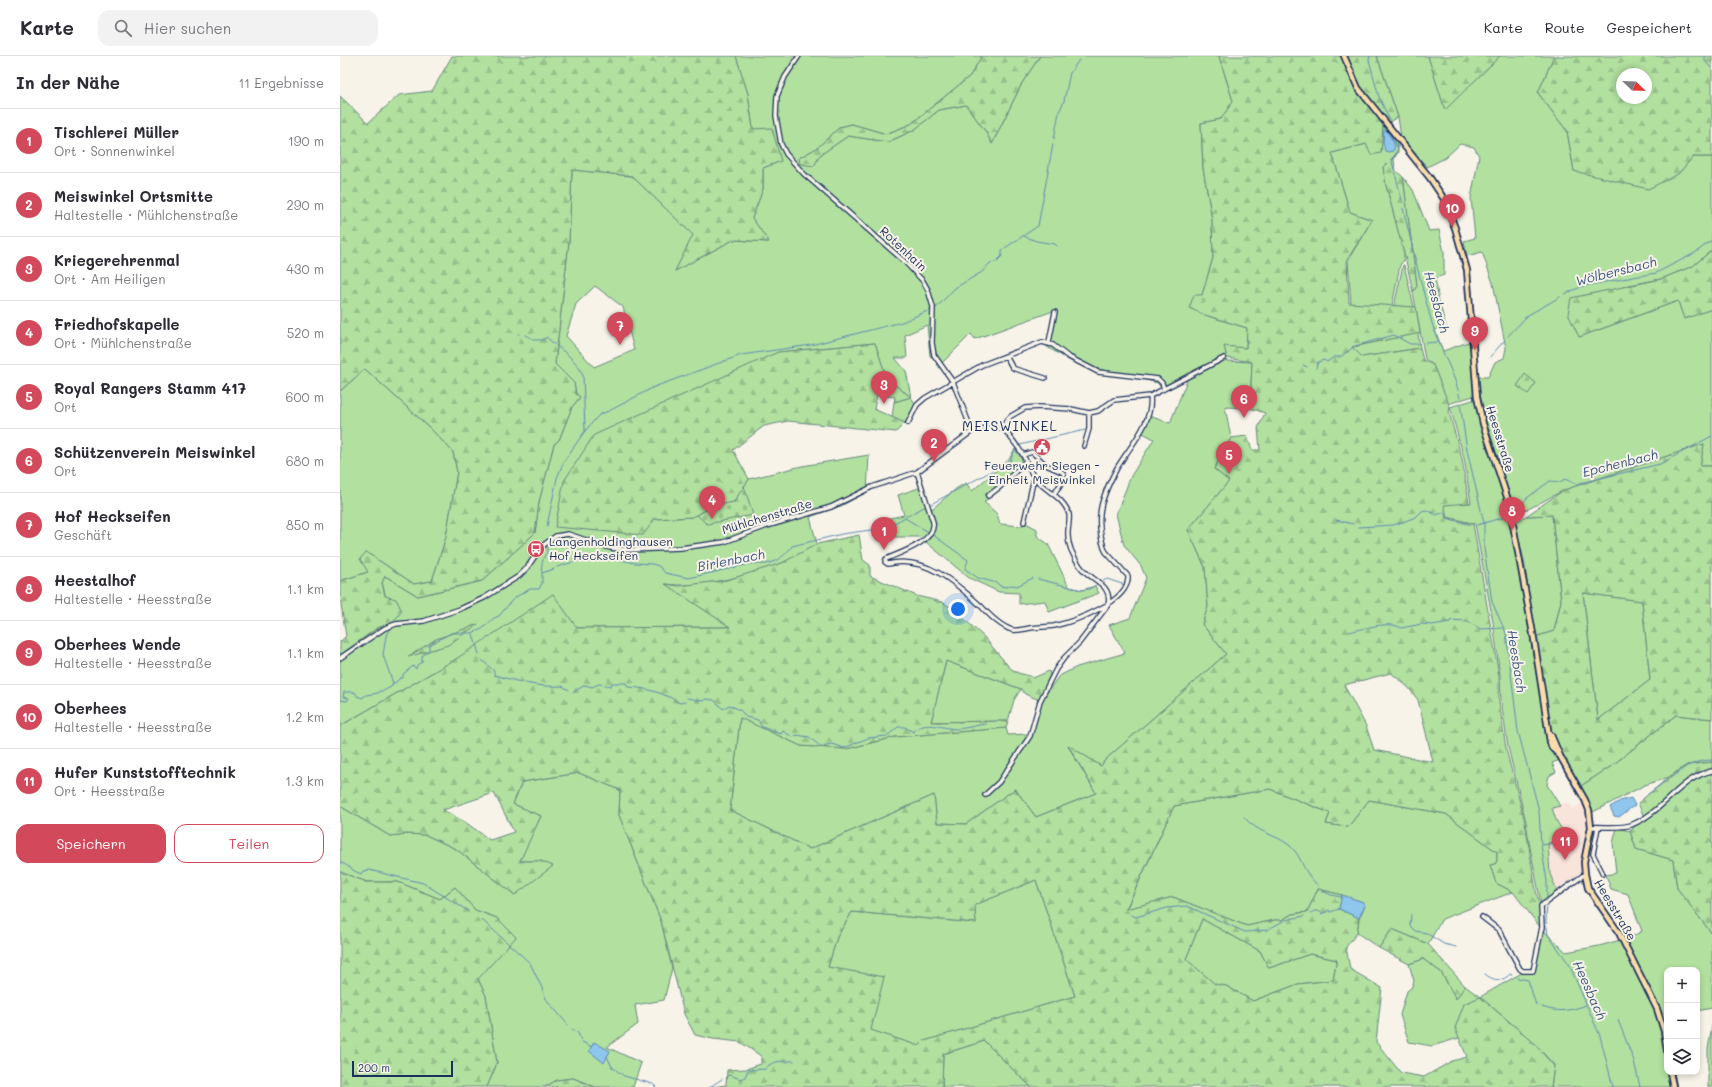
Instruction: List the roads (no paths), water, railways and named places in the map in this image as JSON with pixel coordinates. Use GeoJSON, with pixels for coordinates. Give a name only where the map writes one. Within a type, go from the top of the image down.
{"type":"FeatureCollection","features":[{"type":"Feature","properties":{"kind":"main road","name":"Heesstraße"},"geometry":{"type":"LineString","coordinates":[[1344,56],[1358,88],[1430,178],[1444,199],[1465,260],[1477,397],[1483,424],[1509,503],[1549,732],[1560,756],[1585,800],[1590,815],[1591,827],[1584,858],[1585,874],[1590,891],[1619,933],[1657,1009],[1665,1039]]}},
{"type":"Feature","properties":{"kind":"main road"},"geometry":{"type":"LineString","coordinates":[[1671,1075],[1673,1087]]}},
{"type":"Feature","properties":{"kind":"street","name":"Rotenhain"},"geometry":{"type":"LineString","coordinates":[[799,56],[784,77],[777,96],[776,116],[781,144],[786,154],[804,174],[918,274],[928,290],[933,307],[932,343],[934,355],[953,382],[972,431]]}},
{"type":"Feature","properties":{"kind":"street"},"geometry":{"type":"LineString","coordinates":[[1049,342],[1053,318],[1056,312]]}},
{"type":"Feature","properties":{"kind":"street"},"geometry":{"type":"LineString","coordinates":[[908,423],[917,405],[924,398],[982,365],[1038,343],[1049,342],[1067,356],[1098,372],[1158,379],[1164,389]]}},
{"type":"Feature","properties":{"kind":"street"},"geometry":{"type":"LineString","coordinates":[[1006,356],[1012,367],[1015,369],[1046,378]]}},
{"type":"Feature","properties":{"kind":"street"},"geometry":{"type":"LineString","coordinates":[[1003,428],[1006,421],[1011,416],[1025,408],[1071,409],[1089,413],[1098,412],[1114,400],[1150,396],[1224,358]]}},
{"type":"Feature","properties":{"kind":"street"},"geometry":{"type":"LineString","coordinates":[[917,472],[933,522],[933,530],[928,538],[886,559],[886,563],[914,563],[927,567],[954,582],[1002,625],[1014,630],[1054,626],[1108,605],[1126,588],[1128,576],[1104,548],[1100,510],[1116,468],[1148,416],[1151,404],[1150,396]]}},
{"type":"Feature","properties":{"kind":"street"},"geometry":{"type":"LineString","coordinates":[[1084,446],[1089,429],[1089,413]]}},
{"type":"Feature","properties":{"kind":"street"},"geometry":{"type":"LineString","coordinates":[[972,431],[984,428],[1003,428]]}},
{"type":"Feature","properties":{"kind":"street"},"geometry":{"type":"LineString","coordinates":[[985,795],[999,782],[1030,736],[1038,706],[1056,669],[1064,658],[1080,642],[1108,605],[1109,599],[1107,590],[1101,583],[1082,569],[1070,548],[1068,539],[1069,515],[1054,494],[1034,478],[1023,455],[1003,428]]}},
{"type":"Feature","properties":{"kind":"street","name":"Mühlchenstraße"},"geometry":{"type":"LineString","coordinates":[[340,658],[385,628],[396,624],[424,621],[440,617],[472,604],[490,594],[519,576],[527,568],[541,547],[550,539],[568,534],[610,548],[629,550],[681,548],[713,544],[831,507],[872,487],[917,472],[972,431]]}},
{"type":"Feature","properties":{"kind":"street"},"geometry":{"type":"LineString","coordinates":[[1023,455],[1032,452],[1046,466],[1064,474],[1062,482],[1054,494]]}},
{"type":"Feature","properties":{"kind":"street"},"geometry":{"type":"LineString","coordinates":[[988,496],[1001,486],[1026,461]]}},
{"type":"Feature","properties":{"kind":"street"},"geometry":{"type":"LineString","coordinates":[[1024,522],[1034,478]]}},
{"type":"Feature","properties":{"kind":"street"},"geometry":{"type":"LineString","coordinates":[[1591,827],[1631,825],[1652,814],[1693,778],[1702,773],[1712,771]]}},
{"type":"Feature","properties":{"kind":"street"},"geometry":{"type":"LineString","coordinates":[[1598,827],[1593,854],[1603,874]]}},
{"type":"Feature","properties":{"kind":"street"},"geometry":{"type":"LineString","coordinates":[[1482,917],[1499,930],[1517,966],[1524,971],[1534,971],[1542,927],[1541,906],[1585,874]]}},
{"type":"Feature","properties":{"kind":"water"},"geometry":{"type":"Polygon","coordinates":[[[1384,130],[1386,130],[1393,141],[1395,147],[1393,151],[1385,151],[1383,142],[1384,130]]]}},
{"type":"Feature","properties":{"kind":"water"},"geometry":{"type":"Polygon","coordinates":[[[1631,798],[1635,805],[1619,817],[1614,816],[1610,807],[1620,801],[1631,798]]]}},
{"type":"Feature","properties":{"kind":"water"},"geometry":{"type":"Polygon","coordinates":[[[1342,895],[1363,902],[1365,905],[1359,918],[1339,909],[1342,895]]]}},
{"type":"Feature","properties":{"kind":"water"},"geometry":{"type":"Polygon","coordinates":[[[594,1042],[610,1051],[604,1063],[589,1051],[594,1042]]]}},
{"type":"Feature","properties":{"kind":"waterway","name":"Heesbach"},"geometry":{"type":"LineString","coordinates":[[1370,56],[1369,60],[1379,97],[1389,119]]}},
{"type":"Feature","properties":{"kind":"waterway"},"geometry":{"type":"LineString","coordinates":[[1705,56],[1705,61],[1712,69]]}},
{"type":"Feature","properties":{"kind":"waterway"},"geometry":{"type":"LineString","coordinates":[[1054,139],[1059,112],[1064,101],[1070,73],[1079,60]]}},
{"type":"Feature","properties":{"kind":"waterway","name":"Heesbach"},"geometry":{"type":"LineString","coordinates":[[1387,129],[1398,148],[1392,162],[1402,200]]}},
{"type":"Feature","properties":{"kind":"waterway"},"geometry":{"type":"LineString","coordinates":[[936,308],[955,288],[982,272],[990,263],[996,262],[1002,256],[1002,250],[1038,226],[1053,144]]}},
{"type":"Feature","properties":{"kind":"waterway","name":"Heesbach"},"geometry":{"type":"LineString","coordinates":[[1403,208],[1434,330],[1455,380],[1460,398]]}},
{"type":"Feature","properties":{"kind":"waterway"},"geometry":{"type":"LineString","coordinates":[[1024,236],[1036,241],[1055,244],[1057,246]]}},
{"type":"Feature","properties":{"kind":"waterway","name":"Wölbersbach"},"geometry":{"type":"LineString","coordinates":[[1565,294],[1583,286],[1656,273],[1695,253],[1712,240]]}},
{"type":"Feature","properties":{"kind":"waterway","name":"Wölbersbach"},"geometry":{"type":"LineString","coordinates":[[1508,336],[1528,315],[1560,297]]}},
{"type":"Feature","properties":{"kind":"waterway"},"geometry":{"type":"LineString","coordinates":[[547,526],[557,478],[564,461],[585,431],[599,415],[654,387],[741,355],[811,345],[902,322],[930,310]]}},
{"type":"Feature","properties":{"kind":"waterway"},"geometry":{"type":"LineString","coordinates":[[525,335],[535,340],[544,340],[546,337],[571,358],[580,369],[583,375],[585,430]]}},
{"type":"Feature","properties":{"kind":"waterway"},"geometry":{"type":"LineString","coordinates":[[1316,368],[1318,362],[1324,360],[1327,362],[1334,357],[1340,357],[1355,346],[1394,335],[1410,344],[1418,344]]}},
{"type":"Feature","properties":{"kind":"waterway","name":"Wölbersbach"},"geometry":{"type":"LineString","coordinates":[[1489,358],[1504,341]]}},
{"type":"Feature","properties":{"kind":"waterway"},"geometry":{"type":"LineString","coordinates":[[1426,343],[1439,342]]}},
{"type":"Feature","properties":{"kind":"waterway"},"geometry":{"type":"LineString","coordinates":[[1303,365],[1307,367]]}},
{"type":"Feature","properties":{"kind":"waterway","name":"Heesbach"},"geometry":{"type":"LineString","coordinates":[[1460,403],[1467,450],[1484,523],[1484,548],[1492,602],[1506,633],[1518,731],[1539,811],[1541,845],[1547,881],[1547,899]]}},
{"type":"Feature","properties":{"kind":"waterway","name":"Birlenbach"},"geometry":{"type":"LineString","coordinates":[[1020,445],[1085,430]]}},
{"type":"Feature","properties":{"kind":"waterway","name":"Epchenbach"},"geometry":{"type":"LineString","coordinates":[[1515,512],[1527,498],[1550,481],[1560,482],[1565,479],[1576,484],[1660,464],[1712,436]]}},
{"type":"Feature","properties":{"kind":"waterway","name":"Birlenbach"},"geometry":{"type":"LineString","coordinates":[[931,504],[1010,461],[1015,450]]}},
{"type":"Feature","properties":{"kind":"waterway","name":"Birlenbach"},"geometry":{"type":"LineString","coordinates":[[557,567],[590,557],[608,557],[635,563],[652,564],[659,566],[665,573],[689,578],[754,563],[770,563],[780,558],[792,546],[842,534],[885,528],[926,506]]}},
{"type":"Feature","properties":{"kind":"waterway"},"geometry":{"type":"LineString","coordinates":[[1359,527],[1394,525],[1416,517],[1422,511],[1426,510],[1437,515],[1444,512],[1446,518],[1471,525]]}},
{"type":"Feature","properties":{"kind":"waterway","name":"Epchenbach"},"geometry":{"type":"LineString","coordinates":[[1477,525],[1508,516]]}},
{"type":"Feature","properties":{"kind":"waterway"},"geometry":{"type":"LineString","coordinates":[[905,518],[928,532]]}},
{"type":"Feature","properties":{"kind":"waterway"},"geometry":{"type":"LineString","coordinates":[[1336,520],[1353,524]]}},
{"type":"Feature","properties":{"kind":"waterway"},"geometry":{"type":"LineString","coordinates":[[933,535],[968,560],[965,569],[978,578],[1006,587],[1012,585],[1017,586],[1033,578]]}},
{"type":"Feature","properties":{"kind":"waterway"},"geometry":{"type":"LineString","coordinates":[[542,573],[541,571],[544,557],[547,553],[547,547]]}},
{"type":"Feature","properties":{"kind":"waterway","name":"Birlenbach"},"geometry":{"type":"LineString","coordinates":[[340,700],[347,701],[349,698],[343,697],[344,692],[355,692],[357,696],[362,698],[366,695],[378,693],[379,691],[383,691],[391,687],[393,683],[400,678],[403,678],[403,674],[413,666],[416,669],[417,665],[422,662],[422,656],[429,650],[429,645],[451,633],[472,633],[482,629],[494,618],[499,616],[514,598],[530,589],[539,589],[542,583],[542,573],[554,569]]}},
{"type":"Feature","properties":{"kind":"waterway"},"geometry":{"type":"LineString","coordinates":[[1038,579],[1082,590],[1089,589],[1096,585]]}},
{"type":"Feature","properties":{"kind":"waterway"},"geometry":{"type":"LineString","coordinates":[[1101,582],[1107,579],[1125,585]]}},
{"type":"Feature","properties":{"kind":"waterway"},"geometry":{"type":"LineString","coordinates":[[1349,632],[1383,625],[1401,628],[1422,624],[1432,625],[1450,622],[1451,620],[1466,621],[1481,629],[1503,628]]}},
{"type":"Feature","properties":{"kind":"waterway"},"geometry":{"type":"LineString","coordinates":[[389,629],[386,636],[383,655],[393,683]]}},
{"type":"Feature","properties":{"kind":"waterway"},"geometry":{"type":"LineString","coordinates":[[473,634],[479,654]]}},
{"type":"Feature","properties":{"kind":"waterway"},"geometry":{"type":"LineString","coordinates":[[482,660],[494,671],[494,675],[536,685],[562,686],[569,690]]}},
{"type":"Feature","properties":{"kind":"waterway"},"geometry":{"type":"LineString","coordinates":[[574,692],[585,685],[592,687],[599,684],[611,686],[612,683],[626,683],[628,687],[649,690],[668,696],[680,703],[685,702]]}},
{"type":"Feature","properties":{"kind":"waterway"},"geometry":{"type":"LineString","coordinates":[[687,698],[703,701],[705,699],[714,700],[723,709],[729,705],[740,710],[746,717],[758,720],[762,727],[781,734],[783,731],[793,737],[797,735],[809,737],[820,746],[832,744],[844,748],[868,738],[887,736],[898,727],[905,727],[913,732],[918,728],[929,725],[958,729],[986,724]]}},
{"type":"Feature","properties":{"kind":"waterway"},"geometry":{"type":"LineString","coordinates":[[1648,794],[1687,766],[1701,761],[1712,760]]}},
{"type":"Feature","properties":{"kind":"waterway"},"geometry":{"type":"LineString","coordinates":[[1244,817],[1255,827],[1284,841],[1293,848],[1309,876],[1318,886]]}},
{"type":"Feature","properties":{"kind":"waterway"},"geometry":{"type":"LineString","coordinates":[[1541,845],[1564,842]]}},
{"type":"Feature","properties":{"kind":"waterway"},"geometry":{"type":"LineString","coordinates":[[340,862],[361,874],[363,871],[369,870],[423,883],[468,911]]}},
{"type":"Feature","properties":{"kind":"waterway"},"geometry":{"type":"LineString","coordinates":[[1321,890],[1331,895],[1341,897]]}},
{"type":"Feature","properties":{"kind":"waterway","name":"Heesbach"},"geometry":{"type":"LineString","coordinates":[[1547,905],[1546,921],[1548,935],[1569,964],[1600,1036],[1613,1087]]}},
{"type":"Feature","properties":{"kind":"waterway"},"geometry":{"type":"LineString","coordinates":[[1131,915],[1136,917],[1167,908],[1187,906],[1245,932],[1267,930],[1285,920],[1304,916]]}},
{"type":"Feature","properties":{"kind":"waterway"},"geometry":{"type":"LineString","coordinates":[[1310,914],[1314,911],[1319,911],[1322,914],[1329,910],[1330,912],[1339,909]]}},
{"type":"Feature","properties":{"kind":"waterway"},"geometry":{"type":"LineString","coordinates":[[1411,915],[1410,926],[1415,931],[1426,933],[1444,944],[1456,947]]}},
{"type":"Feature","properties":{"kind":"waterway"},"geometry":{"type":"LineString","coordinates":[[482,920],[530,963],[546,999],[568,1025]]}},
{"type":"Feature","properties":{"kind":"waterway"},"geometry":{"type":"LineString","coordinates":[[1485,974],[1498,980],[1507,977],[1510,974],[1512,975]]}},
{"type":"Feature","properties":{"kind":"waterway"},"geometry":{"type":"LineString","coordinates":[[1517,978],[1528,980],[1536,1005]]}},
{"type":"Feature","properties":{"kind":"waterway"},"geometry":{"type":"LineString","coordinates":[[1542,1007],[1559,1011],[1575,1009],[1586,1005]]}},
{"type":"Feature","properties":{"kind":"waterway"},"geometry":{"type":"LineString","coordinates":[[1618,1020],[1634,1061],[1640,1087]]}},
{"type":"Feature","properties":{"kind":"waterway"},"geometry":{"type":"LineString","coordinates":[[572,1029],[578,1033],[582,1042],[592,1047]]}},
{"type":"Feature","properties":{"kind":"waterway"},"geometry":{"type":"LineString","coordinates":[[607,1056],[612,1067],[624,1076],[653,1084],[656,1087]]}},
{"type":"Feature","properties":{"kind":"waterway"},"geometry":{"type":"LineString","coordinates":[[727,1076],[729,1075],[741,1079],[745,1077],[748,1070],[765,1069],[771,1064],[778,1062],[794,1061]]}},
{"type":"Feature","properties":{"kind":"waterway"},"geometry":{"type":"LineString","coordinates":[[710,1087],[722,1079]]}},
{"type":"Feature","properties":{"kind":"place","name":"Oberhees"},"geometry":{"type":"Point","coordinates":[1452,227]}},
{"type":"Feature","properties":{"kind":"place","name":"Hof Heckseifen"},"geometry":{"type":"Point","coordinates":[620,345]}},
{"type":"Feature","properties":{"kind":"place","name":"Oberhees Wende"},"geometry":{"type":"Point","coordinates":[1475,350]}},
{"type":"Feature","properties":{"kind":"place","name":"Kriegerehrenmal"},"geometry":{"type":"Point","coordinates":[884,404]}},
{"type":"Feature","properties":{"kind":"place","name":"Schützenverein Meiswinkel"},"geometry":{"type":"Point","coordinates":[1244,418]}},
{"type":"Feature","properties":{"kind":"place","name":"Feuerwehr Siegen - Einheit Meiswinkel"},"geometry":{"type":"Point","coordinates":[1042,447]}},
{"type":"Feature","properties":{"kind":"place","name":"Meiswinkel Ortsmitte"},"geometry":{"type":"Point","coordinates":[934,462]}},
{"type":"Feature","properties":{"kind":"place","name":"Royal Rangers Stamm 417"},"geometry":{"type":"Point","coordinates":[1229,474]}},
{"type":"Feature","properties":{"kind":"place","name":"Friedhofskapelle"},"geometry":{"type":"Point","coordinates":[712,519]}},
{"type":"Feature","properties":{"kind":"place","name":"Heestalhof"},"geometry":{"type":"Point","coordinates":[1512,530]}},
{"type":"Feature","properties":{"kind":"place","name":"Langenholdinghausen Hof Heckseifen"},"geometry":{"type":"Point","coordinates":[536,549]}},
{"type":"Feature","properties":{"kind":"place","name":"Tischlerei Müller"},"geometry":{"type":"Point","coordinates":[884,550]}},
{"type":"Feature","properties":{"kind":"place","name":"Hufer Kunststofftechnik"},"geometry":{"type":"Point","coordinates":[1565,860]}},
{"type":"Feature","properties":{"kind":"district","name":"MEISWINKEL"},"geometry":{"type":"Point","coordinates":[1010,426]}}]}
